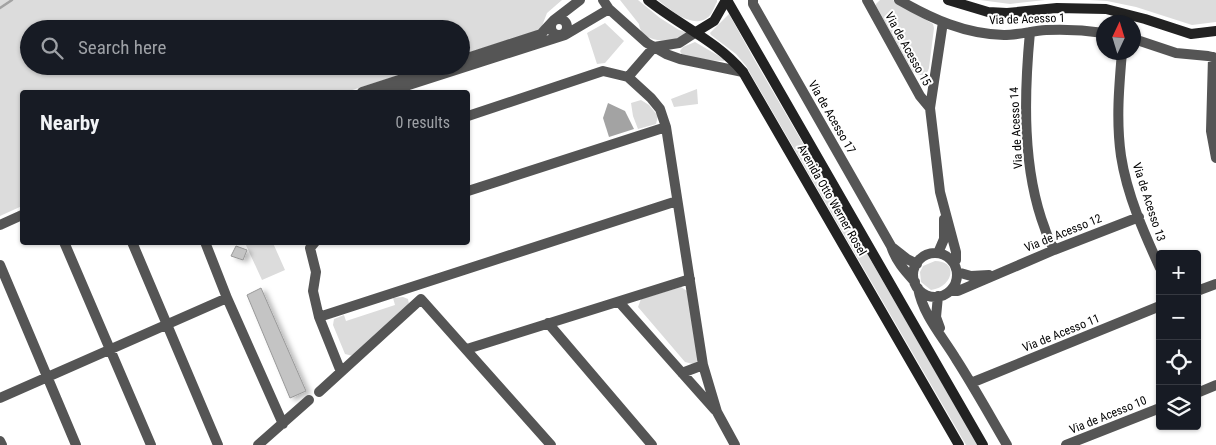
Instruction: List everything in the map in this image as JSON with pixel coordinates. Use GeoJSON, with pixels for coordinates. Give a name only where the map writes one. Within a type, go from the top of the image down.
{"type":"FeatureCollection","features":[{"type":"Feature","properties":{"kind":"street"},"geometry":{"type":"LineString","coordinates":[[470,57],[541,34],[554,20],[580,0]]}},
{"type":"Feature","properties":{"kind":"street","name":"Avenida Otto Werner Rosel"},"geometry":{"type":"LineString","coordinates":[[648,0],[731,58],[743,72],[959,445]]}},
{"type":"Feature","properties":{"kind":"street"},"geometry":{"type":"LineString","coordinates":[[628,77],[654,47],[679,43],[714,21],[727,0]]}},
{"type":"Feature","properties":{"kind":"street","name":"Avenida Otto Werner Rosel"},"geometry":{"type":"LineString","coordinates":[[727,0],[983,445]]}},
{"type":"Feature","properties":{"kind":"street","name":"Via de Acesso 17"},"geometry":{"type":"LineString","coordinates":[[753,0],[753,4],[891,246],[900,266],[917,285],[920,301],[972,383],[1007,445]]}},
{"type":"Feature","properties":{"kind":"street","name":"Via de Acesso 15"},"geometry":{"type":"LineString","coordinates":[[867,0],[920,96],[930,108]]}},
{"type":"Feature","properties":{"kind":"street","name":"Via de Acesso 1"},"geometry":{"type":"LineString","coordinates":[[899,0],[928,17],[959,28],[981,32],[1004,35],[1078,30],[1096,32]]}},
{"type":"Feature","properties":{"kind":"street"},"geometry":{"type":"LineString","coordinates":[[948,0],[988,12],[1007,13],[1057,8],[1106,9],[1145,19],[1190,34],[1216,31]]}},
{"type":"Feature","properties":{"kind":"street"},"geometry":{"type":"LineString","coordinates":[[470,65],[565,35],[606,4],[647,43],[654,47],[680,59],[743,72]]}},
{"type":"Feature","properties":{"kind":"street"},"geometry":{"type":"LineString","coordinates":[[554,20],[551,24],[552,31],[557,35],[565,35]]}},
{"type":"Feature","properties":{"kind":"street","name":"Via de Acesso 15"},"geometry":{"type":"LineString","coordinates":[[943,22],[930,108],[937,172],[944,210],[956,252],[956,268]]}},
{"type":"Feature","properties":{"kind":"street","name":"Via de Acesso 14"},"geometry":{"type":"LineString","coordinates":[[1030,32],[1026,73],[1028,151],[1040,214],[1054,250]]}},
{"type":"Feature","properties":{"kind":"street"},"geometry":{"type":"LineString","coordinates":[[1141,42],[1176,54],[1215,57],[1214,110],[1210,132],[1216,158]]}},
{"type":"Feature","properties":{"kind":"street","name":"Via de Acesso 13"},"geometry":{"type":"LineString","coordinates":[[1121,60],[1118,110],[1119,137],[1125,177],[1156,258]]}},
{"type":"Feature","properties":{"kind":"street"},"geometry":{"type":"LineString","coordinates":[[470,115],[603,71],[628,77],[660,109],[666,127],[703,365],[717,412],[731,443]]}},
{"type":"Feature","properties":{"kind":"street"},"geometry":{"type":"LineString","coordinates":[[368,90],[414,75]]}},
{"type":"Feature","properties":{"kind":"street"},"geometry":{"type":"LineString","coordinates":[[392,90],[439,75]]}},
{"type":"Feature","properties":{"kind":"street"},"geometry":{"type":"LineString","coordinates":[[470,190],[666,127]]}},
{"type":"Feature","properties":{"kind":"street"},"geometry":{"type":"LineString","coordinates":[[319,317],[677,201]]}},
{"type":"Feature","properties":{"kind":"street","name":"Via de Acesso 15"},"geometry":{"type":"LineString","coordinates":[[938,253],[944,239],[944,210]]}},
{"type":"Feature","properties":{"kind":"street"},"geometry":{"type":"LineString","coordinates":[[0,225],[20,216]]}},
{"type":"Feature","properties":{"kind":"street","name":"Via de Acesso 12"},"geometry":{"type":"LineString","coordinates":[[950,291],[958,291],[1054,250],[1139,217]]}},
{"type":"Feature","properties":{"kind":"street"},"geometry":{"type":"LineString","coordinates":[[65,245],[151,445]]}},
{"type":"Feature","properties":{"kind":"street"},"geometry":{"type":"LineString","coordinates":[[133,245],[218,445]]}},
{"type":"Feature","properties":{"kind":"street"},"geometry":{"type":"LineString","coordinates":[[206,245],[227,298],[283,424]]}},
{"type":"Feature","properties":{"kind":"street"},"geometry":{"type":"LineString","coordinates":[[312,245],[310,248],[316,272],[313,292],[319,317],[341,372]]}},
{"type":"Feature","properties":{"kind":"street","name":"Via de Acesso 17"},"geometry":{"type":"LineString","coordinates":[[891,246],[916,264]]}},
{"type":"Feature","properties":{"kind":"street"},"geometry":{"type":"LineString","coordinates":[[938,253],[950,258],[956,268],[957,279],[950,291],[938,296],[924,293],[917,285],[914,270],[916,264],[926,255],[938,253]]}},
{"type":"Feature","properties":{"kind":"street"},"geometry":{"type":"LineString","coordinates":[[0,265],[76,445]]}},
{"type":"Feature","properties":{"kind":"street","name":"Via de Acesso 12"},"geometry":{"type":"LineString","coordinates":[[956,268],[976,276],[998,274]]}},
{"type":"Feature","properties":{"kind":"street"},"geometry":{"type":"LineString","coordinates":[[467,350],[690,279]]}},
{"type":"Feature","properties":{"kind":"street"},"geometry":{"type":"LineString","coordinates":[[1201,290],[1216,284]]}},
{"type":"Feature","properties":{"kind":"street"},"geometry":{"type":"LineString","coordinates":[[411,287],[552,445]]}},
{"type":"Feature","properties":{"kind":"street","name":"Via de Acesso 17"},"geometry":{"type":"LineString","coordinates":[[938,296],[936,317],[942,336]]}},
{"type":"Feature","properties":{"kind":"street"},"geometry":{"type":"LineString","coordinates":[[0,398],[227,298]]}},
{"type":"Feature","properties":{"kind":"street"},"geometry":{"type":"LineString","coordinates":[[319,392],[420,299]]}},
{"type":"Feature","properties":{"kind":"street"},"geometry":{"type":"LineString","coordinates":[[619,302],[717,412]]}},
{"type":"Feature","properties":{"kind":"street","name":"Via de Acesso 11"},"geometry":{"type":"LineString","coordinates":[[972,383],[1156,308]]}},
{"type":"Feature","properties":{"kind":"street"},"geometry":{"type":"LineString","coordinates":[[548,323],[652,445]]}},
{"type":"Feature","properties":{"kind":"street"},"geometry":{"type":"LineString","coordinates":[[682,373],[703,365]]}},
{"type":"Feature","properties":{"kind":"street"},"geometry":{"type":"LineString","coordinates":[[1201,391],[1216,385]]}},
{"type":"Feature","properties":{"kind":"street"},"geometry":{"type":"LineString","coordinates":[[258,445],[309,400]]}},
{"type":"Feature","properties":{"kind":"street","name":"Via de Acesso 10"},"geometry":{"type":"LineString","coordinates":[[1066,445],[1156,410]]}},
{"type":"Feature","properties":{"kind":"street"},"geometry":{"type":"LineString","coordinates":[[0,441],[2,445]]}},
{"type":"Feature","properties":{"kind":"shaded area"},"geometry":{"type":"Polygon","coordinates":[[[0,0],[562,0],[547,13],[542,26],[536,31],[470,52],[470,20],[20,20],[20,75],[399,75],[352,90],[20,90],[20,207],[0,216],[0,0]]]}},
{"type":"Feature","properties":{"kind":"shaded area"},"geometry":{"type":"Polygon","coordinates":[[[620,0],[638,0],[660,18],[679,30],[686,32],[675,39],[652,39],[641,31],[639,24],[620,0]]]}},
{"type":"Feature","properties":{"kind":"shaded area"},"geometry":{"type":"Polygon","coordinates":[[[658,0],[717,0],[717,2],[709,17],[701,21],[695,21],[688,20],[658,0]]]}},
{"type":"Feature","properties":{"kind":"shaded area"},"geometry":{"type":"Polygon","coordinates":[[[880,0],[893,0],[933,24],[929,68],[924,75],[918,75],[913,72],[876,6],[880,0]]]}},
{"type":"Feature","properties":{"kind":"shaded area"},"geometry":{"type":"Polygon","coordinates":[[[980,0],[1045,0],[1010,4],[980,0]]]}},
{"type":"Feature","properties":{"kind":"shaded area"},"geometry":{"type":"Polygon","coordinates":[[[1090,0],[1216,0],[1216,22],[1192,25],[1136,7],[1107,1],[1090,0]]]}},
{"type":"Feature","properties":{"kind":"shaded area"},"geometry":{"type":"Polygon","coordinates":[[[729,14],[978,445],[966,445],[746,66],[736,54],[711,35],[710,33],[729,14]]]}},
{"type":"Feature","properties":{"kind":"shaded area"},"geometry":{"type":"Polygon","coordinates":[[[605,23],[624,41],[605,63],[597,64],[587,33],[605,23]]]}},
{"type":"Feature","properties":{"kind":"shaded area"},"geometry":{"type":"Polygon","coordinates":[[[695,42],[724,59],[724,61],[701,60],[682,55],[680,51],[683,47],[695,42]]]}},
{"type":"Feature","properties":{"kind":"shaded area"},"geometry":{"type":"Polygon","coordinates":[[[697,89],[698,104],[674,107],[671,99],[697,89]]]}},
{"type":"Feature","properties":{"kind":"shaded area"},"geometry":{"type":"Polygon","coordinates":[[[641,100],[649,105],[658,116],[656,124],[638,129],[631,103],[641,100]]]}},
{"type":"Feature","properties":{"kind":"shaded area"},"geometry":{"type":"Polygon","coordinates":[[[608,103],[625,111],[634,129],[609,137],[603,118],[608,103]]]}},
{"type":"Feature","properties":{"kind":"shaded area"},"geometry":{"type":"Polygon","coordinates":[[[246,245],[274,245],[285,270],[262,280],[246,245]]]}},
{"type":"Feature","properties":{"kind":"shaded area"},"geometry":{"type":"Polygon","coordinates":[[[935,261],[948,265],[950,275],[944,285],[931,290],[921,282],[920,272],[923,266],[935,261]]]}},
{"type":"Feature","properties":{"kind":"shaded area"},"geometry":{"type":"Polygon","coordinates":[[[681,287],[687,291],[698,361],[693,364],[685,362],[638,307],[641,299],[681,287]]]}},
{"type":"Feature","properties":{"kind":"shaded area"},"geometry":{"type":"Polygon","coordinates":[[[403,297],[408,299],[409,304],[353,356],[345,354],[333,325],[334,319],[344,315],[346,321],[395,305],[393,298],[403,297]]]}},
{"type":"Feature","properties":{"kind":"building"},"geometry":{"type":"Polygon","coordinates":[[[236,246],[247,250],[243,260],[231,256],[236,246]]]}},
{"type":"Feature","properties":{"kind":"building"},"geometry":{"type":"Polygon","coordinates":[[[261,288],[306,391],[290,398],[247,295],[261,288]]]}},
{"type":"Feature","properties":{"kind":"waterway"},"geometry":{"type":"LineString","coordinates":[[0,8],[12,0]]}}]}
